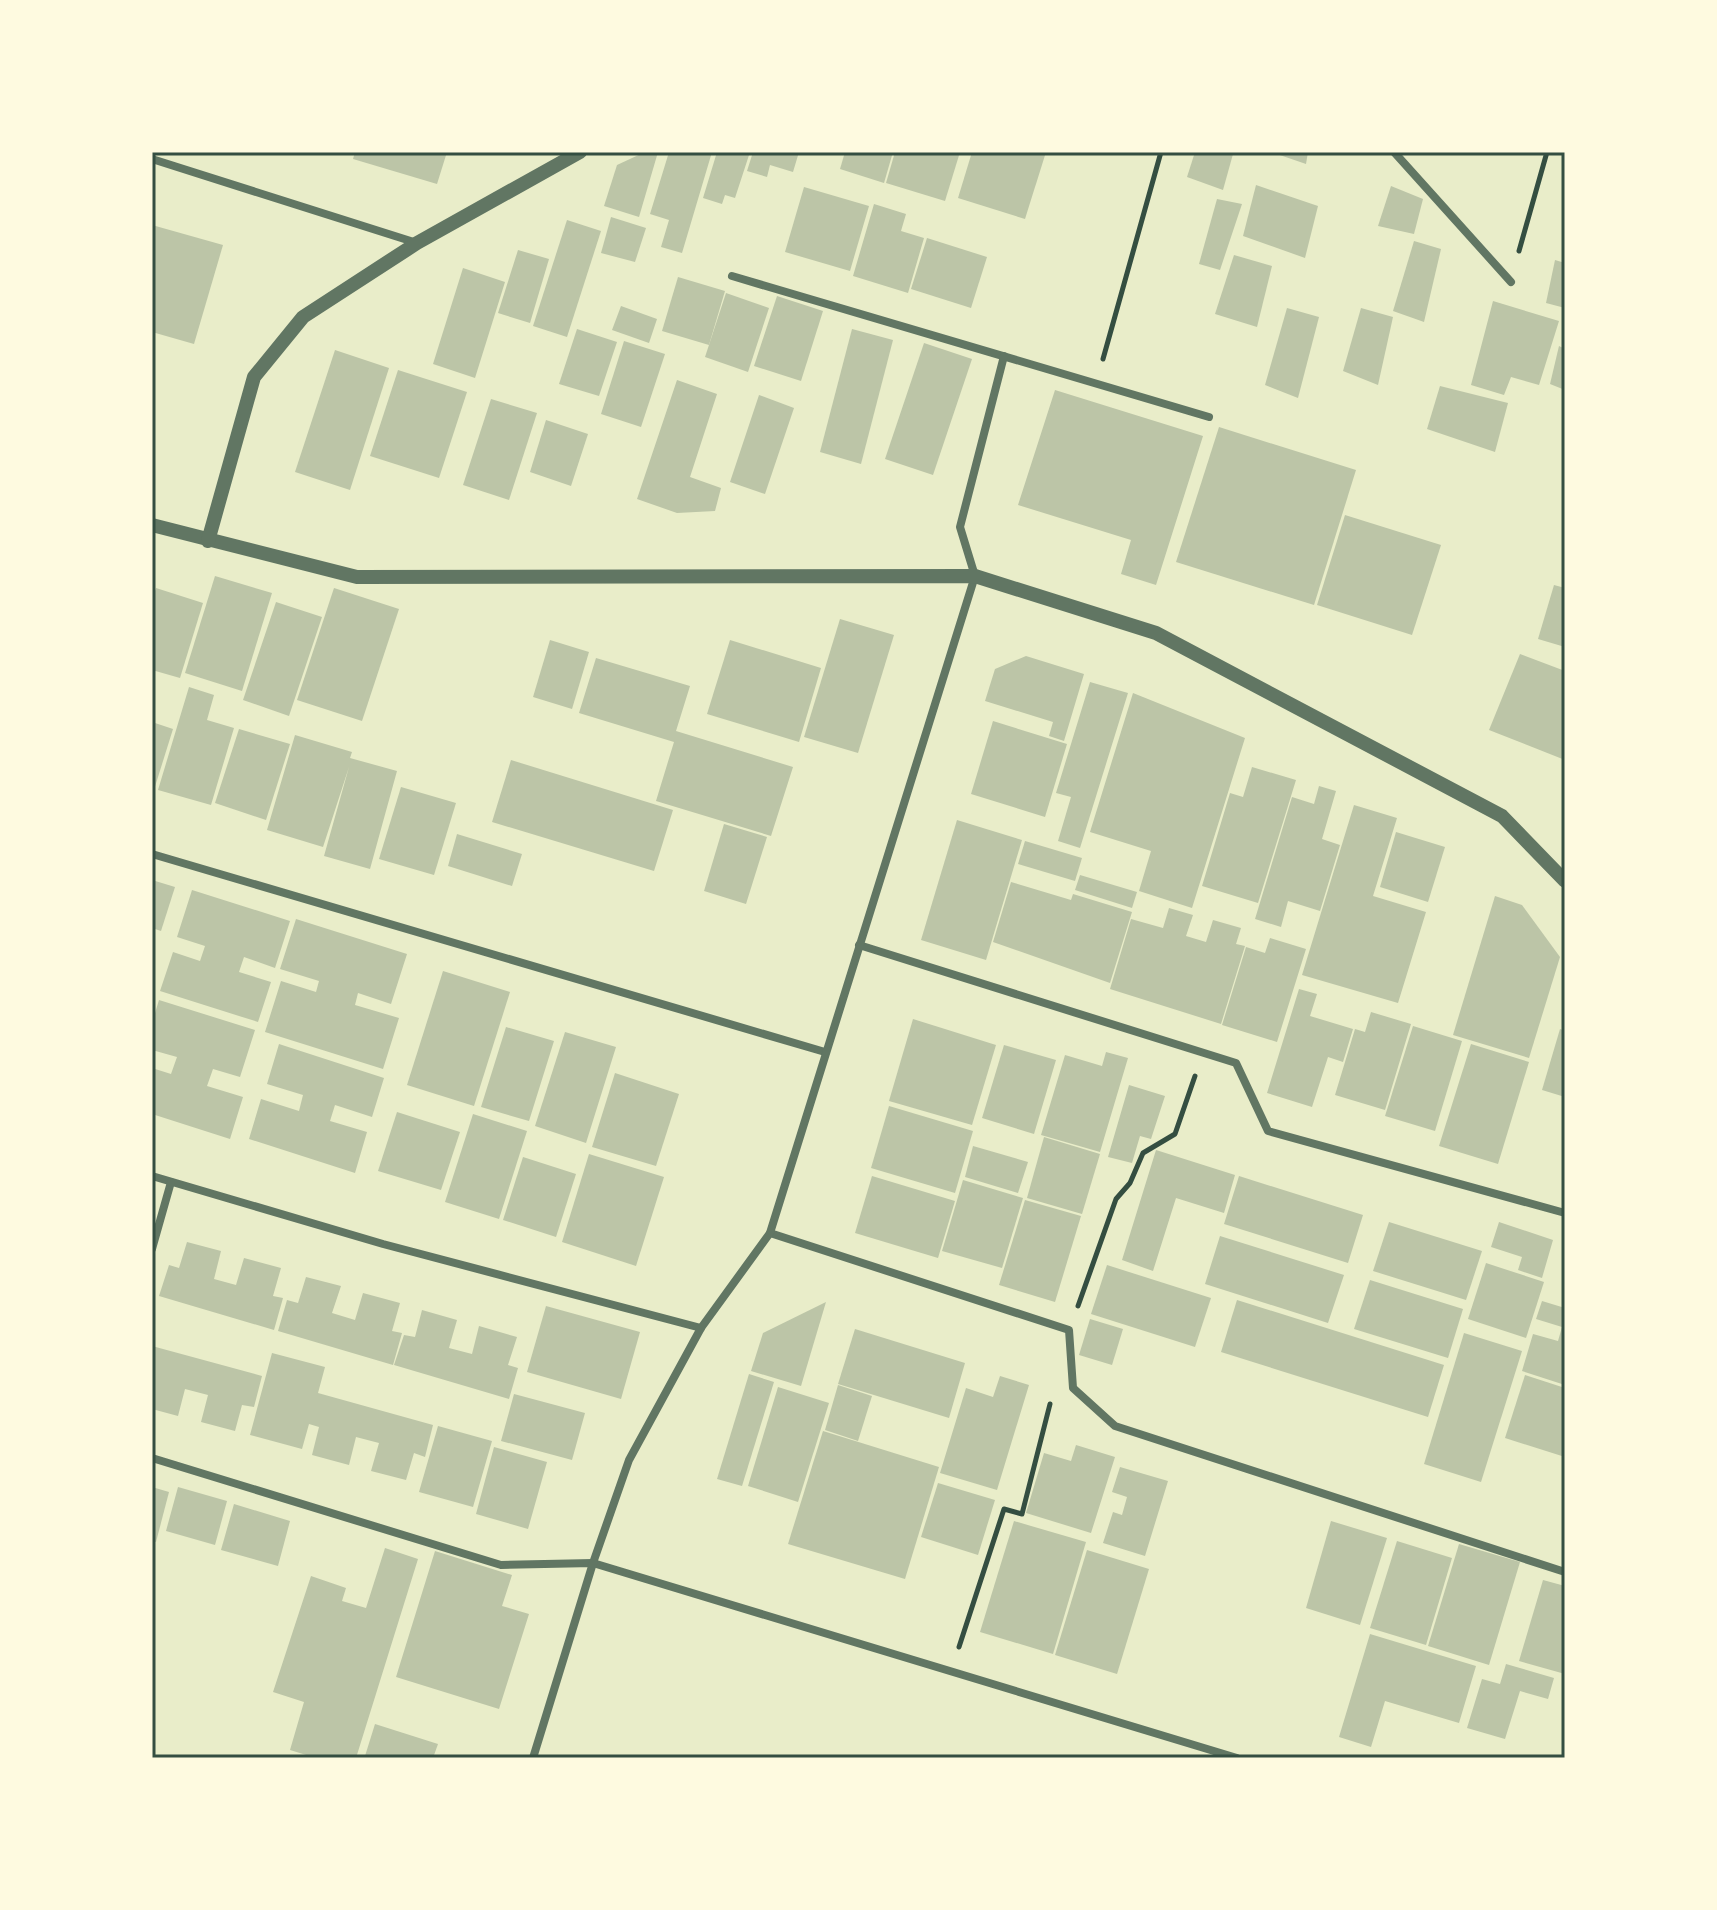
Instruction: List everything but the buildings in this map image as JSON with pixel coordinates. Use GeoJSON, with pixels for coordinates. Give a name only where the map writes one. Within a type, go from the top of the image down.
{"type":"FeatureCollection","features":[{"type":"Feature","properties":{"kind":"street"},"geometry":{"type":"LineString","coordinates":[[208,541],[254,377],[303,317],[417,243],[580,152]]}},
{"type":"Feature","properties":{"kind":"street"},"geometry":{"type":"LineString","coordinates":[[1394,152],[1511,282]]}},
{"type":"Feature","properties":{"kind":"street"},"geometry":{"type":"LineString","coordinates":[[152,159],[417,243]]}},
{"type":"Feature","properties":{"kind":"street"},"geometry":{"type":"LineString","coordinates":[[732,276],[1097,381],[1209,417]]}},
{"type":"Feature","properties":{"kind":"street"},"geometry":{"type":"LineString","coordinates":[[533,1758],[593,1563],[629,1460],[701,1328],[770,1233],[975,576],[960,527],[1004,356]]}},
{"type":"Feature","properties":{"kind":"street"},"geometry":{"type":"LineString","coordinates":[[152,525],[357,577],[975,576],[1156,633],[1502,816],[1565,881]]}},
{"type":"Feature","properties":{"kind":"street"},"geometry":{"type":"LineString","coordinates":[[152,854],[825,1052]]}},
{"type":"Feature","properties":{"kind":"street"},"geometry":{"type":"LineString","coordinates":[[859,945],[1236,1063],[1268,1131],[1565,1213]]}},
{"type":"Feature","properties":{"kind":"street"},"geometry":{"type":"LineString","coordinates":[[152,1176],[383,1244],[701,1328]]}},
{"type":"Feature","properties":{"kind":"street"},"geometry":{"type":"LineString","coordinates":[[152,1249],[171,1182]]}},
{"type":"Feature","properties":{"kind":"street"},"geometry":{"type":"LineString","coordinates":[[770,1233],[1069,1330],[1073,1388],[1115,1426],[1565,1572]]}},
{"type":"Feature","properties":{"kind":"street"},"geometry":{"type":"LineString","coordinates":[[152,1458],[501,1565],[593,1563],[1237,1758]]}},
{"type":"Feature","properties":{"kind":"path"},"geometry":{"type":"LineString","coordinates":[[1097,381],[1161,152]]}},
{"type":"Feature","properties":{"kind":"path"},"geometry":{"type":"LineString","coordinates":[[1511,282],[1547,152]]}},
{"type":"Feature","properties":{"kind":"path"},"geometry":{"type":"LineString","coordinates":[[1069,1330],[1116,1199],[1130,1183],[1143,1153],[1175,1134],[1203,1052]]}},
{"type":"Feature","properties":{"kind":"path"},"geometry":{"type":"LineString","coordinates":[[951,1671],[1004,1509],[1022,1514],[1053,1391]]}}]}
